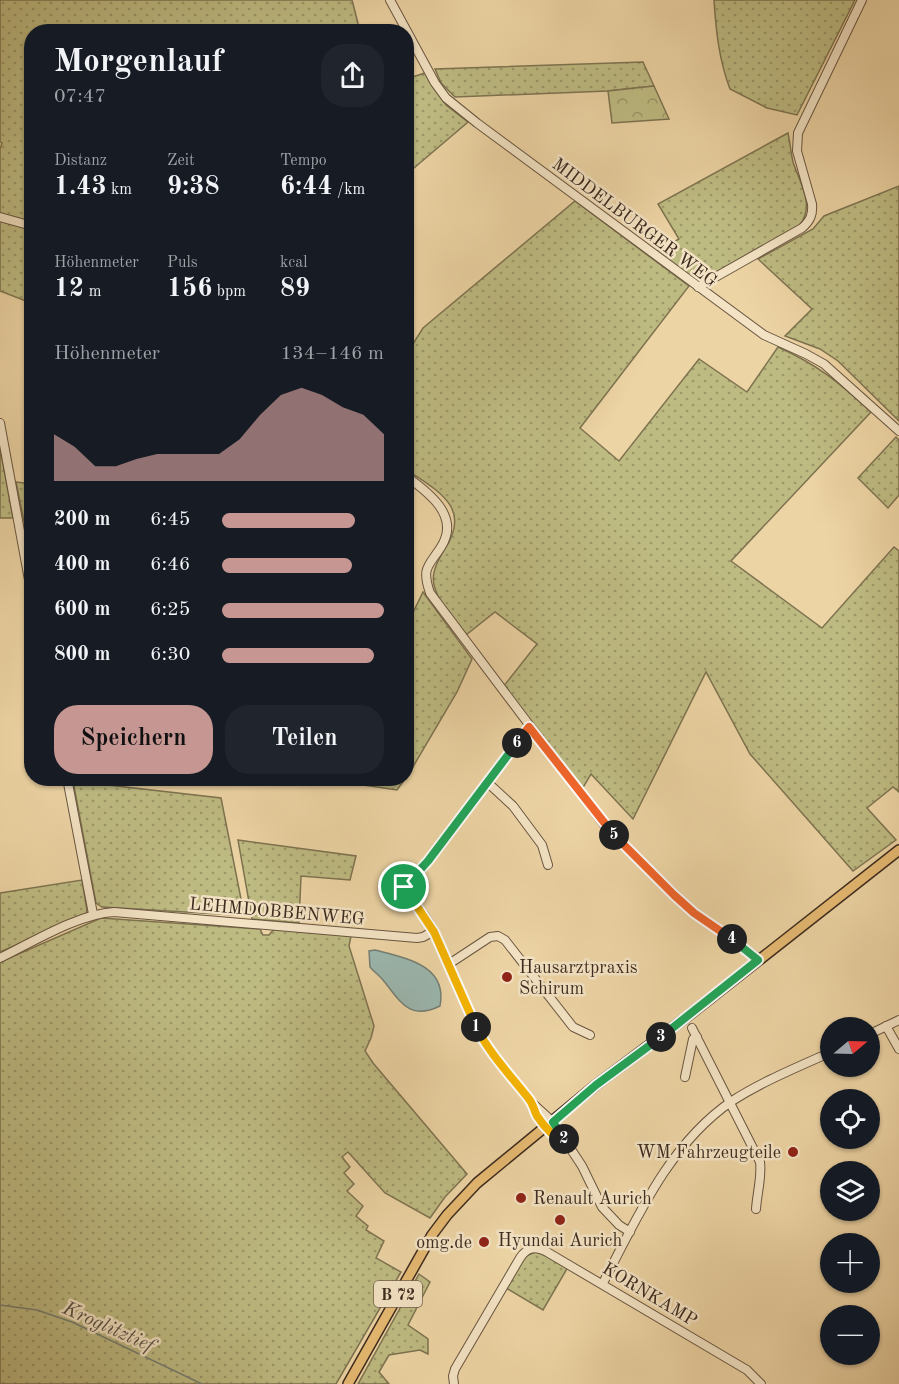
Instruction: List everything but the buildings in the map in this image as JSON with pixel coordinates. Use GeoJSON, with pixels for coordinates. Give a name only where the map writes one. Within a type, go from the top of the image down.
{"type":"FeatureCollection","features":[{"type":"Feature","properties":{"kind":"main road","name":"B 72"},"geometry":{"type":"LineString","coordinates":[[348,1384],[417,1260],[447,1215],[477,1183],[596,1085],[899,850]]}},
{"type":"Feature","properties":{"kind":"street","name":"MIDDELBURGER WEG"},"geometry":{"type":"LineString","coordinates":[[390,0],[403,24]]}},
{"type":"Feature","properties":{"kind":"street"},"geometry":{"type":"LineString","coordinates":[[698,287],[809,222],[813,210],[797,151],[798,133],[862,0]]}},
{"type":"Feature","properties":{"kind":"street","name":"MIDDELBURGER WEG"},"geometry":{"type":"LineString","coordinates":[[414,45],[446,98],[477,123],[764,335],[824,364],[899,431]]}},
{"type":"Feature","properties":{"kind":"street"},"geometry":{"type":"LineString","coordinates":[[0,217],[24,224]]}},
{"type":"Feature","properties":{"kind":"street"},"geometry":{"type":"LineString","coordinates":[[0,423],[24,553]]}},
{"type":"Feature","properties":{"kind":"street"},"geometry":{"type":"LineString","coordinates":[[414,482],[431,495],[444,512],[448,526],[442,546],[432,558],[426,572],[426,582],[430,593],[599,818],[626,848],[694,913],[758,960]]}},
{"type":"Feature","properties":{"kind":"street"},"geometry":{"type":"LineString","coordinates":[[404,887],[428,861],[529,727]]}},
{"type":"Feature","properties":{"kind":"street"},"geometry":{"type":"LineString","coordinates":[[487,782],[513,806],[543,845],[548,865]]}},
{"type":"Feature","properties":{"kind":"street"},"geometry":{"type":"LineString","coordinates":[[69,786],[93,914]]}},
{"type":"Feature","properties":{"kind":"street"},"geometry":{"type":"LineString","coordinates":[[395,878],[404,887],[434,932],[482,1038],[495,1058],[567,1145],[582,1166],[602,1207],[619,1226],[630,1232]]}},
{"type":"Feature","properties":{"kind":"street","name":"LEHMDOBBENWEG"},"geometry":{"type":"LineString","coordinates":[[0,958],[93,914],[114,912],[417,938],[434,932]]}},
{"type":"Feature","properties":{"kind":"street"},"geometry":{"type":"LineString","coordinates":[[449,964],[490,936],[498,936],[505,940],[573,1027],[590,1035]]}},
{"type":"Feature","properties":{"kind":"street"},"geometry":{"type":"LineString","coordinates":[[880,1029],[899,1020]]}},
{"type":"Feature","properties":{"kind":"street"},"geometry":{"type":"LineString","coordinates":[[886,1026],[899,1049]]}},
{"type":"Feature","properties":{"kind":"street"},"geometry":{"type":"LineString","coordinates":[[692,1028],[760,1162],[756,1209]]}},
{"type":"Feature","properties":{"kind":"street"},"geometry":{"type":"LineString","coordinates":[[685,1077],[693,1039],[697,1037]]}},
{"type":"Feature","properties":{"kind":"street"},"geometry":{"type":"LineString","coordinates":[[603,1284],[657,1184],[678,1152],[710,1119],[730,1103],[759,1085],[820,1057]]}},
{"type":"Feature","properties":{"kind":"street","name":"KORNKAMP"},"geometry":{"type":"LineString","coordinates":[[454,1384],[455,1369],[520,1258],[527,1250],[534,1248],[542,1249],[747,1370],[761,1384]]}},
{"type":"Feature","properties":{"kind":"green space"},"geometry":{"type":"Polygon","coordinates":[[[0,0],[352,0],[358,24],[24,24],[24,223],[0,215],[0,149],[2,143],[0,142],[0,0]]]}},
{"type":"Feature","properties":{"kind":"green space"},"geometry":{"type":"Polygon","coordinates":[[[714,0],[855,0],[797,115],[767,108],[730,89],[719,45],[714,0]]]}},
{"type":"Feature","properties":{"kind":"green space"},"geometry":{"type":"Polygon","coordinates":[[[643,62],[654,86],[608,91],[455,97],[441,83],[435,69],[643,62]]]}},
{"type":"Feature","properties":{"kind":"green space"},"geometry":{"type":"Polygon","coordinates":[[[425,73],[446,105],[468,122],[414,168],[414,76],[425,73]]]}},
{"type":"Feature","properties":{"kind":"green space"},"geometry":{"type":"Polygon","coordinates":[[[654,86],[669,119],[612,123],[608,91],[654,86]]]}},
{"type":"Feature","properties":{"kind":"green space"},"geometry":{"type":"Polygon","coordinates":[[[788,133],[793,162],[805,194],[806,209],[800,225],[700,282],[695,281],[657,251],[679,239],[658,204],[788,133]]]}},
{"type":"Feature","properties":{"kind":"green space"},"geometry":{"type":"Polygon","coordinates":[[[899,186],[899,421],[838,361],[820,349],[785,336],[812,309],[758,259],[813,229],[824,216],[899,186]]]}},
{"type":"Feature","properties":{"kind":"green space"},"geometry":{"type":"Polygon","coordinates":[[[575,201],[689,286],[580,428],[619,461],[699,359],[747,392],[778,347],[828,375],[871,412],[731,561],[822,628],[894,547],[899,551],[899,792],[893,787],[867,808],[896,840],[853,871],[750,754],[706,672],[633,819],[591,774],[581,791],[503,687],[537,644],[495,612],[466,635],[436,592],[433,580],[434,571],[452,535],[455,523],[448,502],[440,493],[414,475],[414,342],[423,328],[575,201]]]}},
{"type":"Feature","properties":{"kind":"green space"},"geometry":{"type":"Polygon","coordinates":[[[0,221],[24,227],[24,300],[0,291],[0,221]]]}},
{"type":"Feature","properties":{"kind":"green space"},"geometry":{"type":"Polygon","coordinates":[[[896,437],[899,440],[899,495],[888,508],[858,478],[896,437]]]}},
{"type":"Feature","properties":{"kind":"green space"},"geometry":{"type":"Polygon","coordinates":[[[0,448],[13,518],[0,518],[0,448]]]}},
{"type":"Feature","properties":{"kind":"green space"},"geometry":{"type":"Polygon","coordinates":[[[16,482],[24,483],[24,521],[16,482]]]}},
{"type":"Feature","properties":{"kind":"green space"},"geometry":{"type":"Polygon","coordinates":[[[423,592],[472,659],[457,692],[414,765],[414,611],[423,592]]]}},
{"type":"Feature","properties":{"kind":"green space"},"geometry":{"type":"Polygon","coordinates":[[[74,786],[117,786],[221,798],[243,909],[235,915],[102,907],[96,903],[74,786]]]}},
{"type":"Feature","properties":{"kind":"green space"},"geometry":{"type":"Polygon","coordinates":[[[370,786],[400,786],[397,790],[370,786]]]}},
{"type":"Feature","properties":{"kind":"green space"},"geometry":{"type":"Polygon","coordinates":[[[238,840],[356,856],[350,880],[301,876],[299,923],[252,919],[238,840]]]}},
{"type":"Feature","properties":{"kind":"green space"},"geometry":{"type":"Polygon","coordinates":[[[82,880],[87,911],[85,915],[0,952],[0,893],[82,880]]]}},
{"type":"Feature","properties":{"kind":"green space"},"geometry":{"type":"Polygon","coordinates":[[[101,918],[260,929],[263,935],[269,935],[274,929],[351,936],[349,946],[374,1026],[365,1051],[467,1174],[445,1197],[430,1218],[385,1193],[348,1152],[342,1157],[350,1167],[344,1173],[354,1184],[347,1191],[363,1206],[356,1216],[368,1226],[366,1230],[384,1241],[376,1258],[401,1272],[336,1384],[0,1384],[0,962],[101,918]]]}},
{"type":"Feature","properties":{"kind":"green space"},"geometry":{"type":"Polygon","coordinates":[[[537,1251],[568,1267],[543,1310],[506,1288],[524,1257],[537,1251]]]}},
{"type":"Feature","properties":{"kind":"green space"},"geometry":{"type":"Polygon","coordinates":[[[419,1274],[430,1282],[408,1325],[428,1339],[428,1354],[420,1350],[389,1355],[379,1372],[389,1384],[358,1384],[419,1274]]]}},
{"type":"Feature","properties":{"kind":"water"},"geometry":{"type":"Polygon","coordinates":[[[375,950],[411,960],[431,972],[441,992],[440,1006],[421,1011],[413,1010],[401,1002],[370,967],[369,951],[375,950]]]}},
{"type":"Feature","properties":{"kind":"waterway","name":"Kroglitztief"},"geometry":{"type":"LineString","coordinates":[[0,1305],[37,1310],[72,1322],[202,1384]]}},
{"type":"Feature","properties":{"kind":"place","name":"Hausarztpraxis Schirum"},"geometry":{"type":"Point","coordinates":[507,977]}},
{"type":"Feature","properties":{"kind":"place","name":"WM Fahrzeugteile"},"geometry":{"type":"Point","coordinates":[793,1152]}},
{"type":"Feature","properties":{"kind":"place","name":"Renault Aurich"},"geometry":{"type":"Point","coordinates":[521,1198]}},
{"type":"Feature","properties":{"kind":"place","name":"Hyundai Aurich"},"geometry":{"type":"Point","coordinates":[560,1220]}},
{"type":"Feature","properties":{"kind":"place","name":"omg.de"},"geometry":{"type":"Point","coordinates":[484,1242]}},
{"type":"Feature","properties":{"kind":"route"},"geometry":{"type":"LineString","coordinates":[[529,727],[609,831],[694,913],[758,960],[596,1085],[553,1122],[567,1145],[546,1128],[531,1102],[495,1058],[482,1038],[434,932],[404,887],[428,861],[529,727]]}}]}
